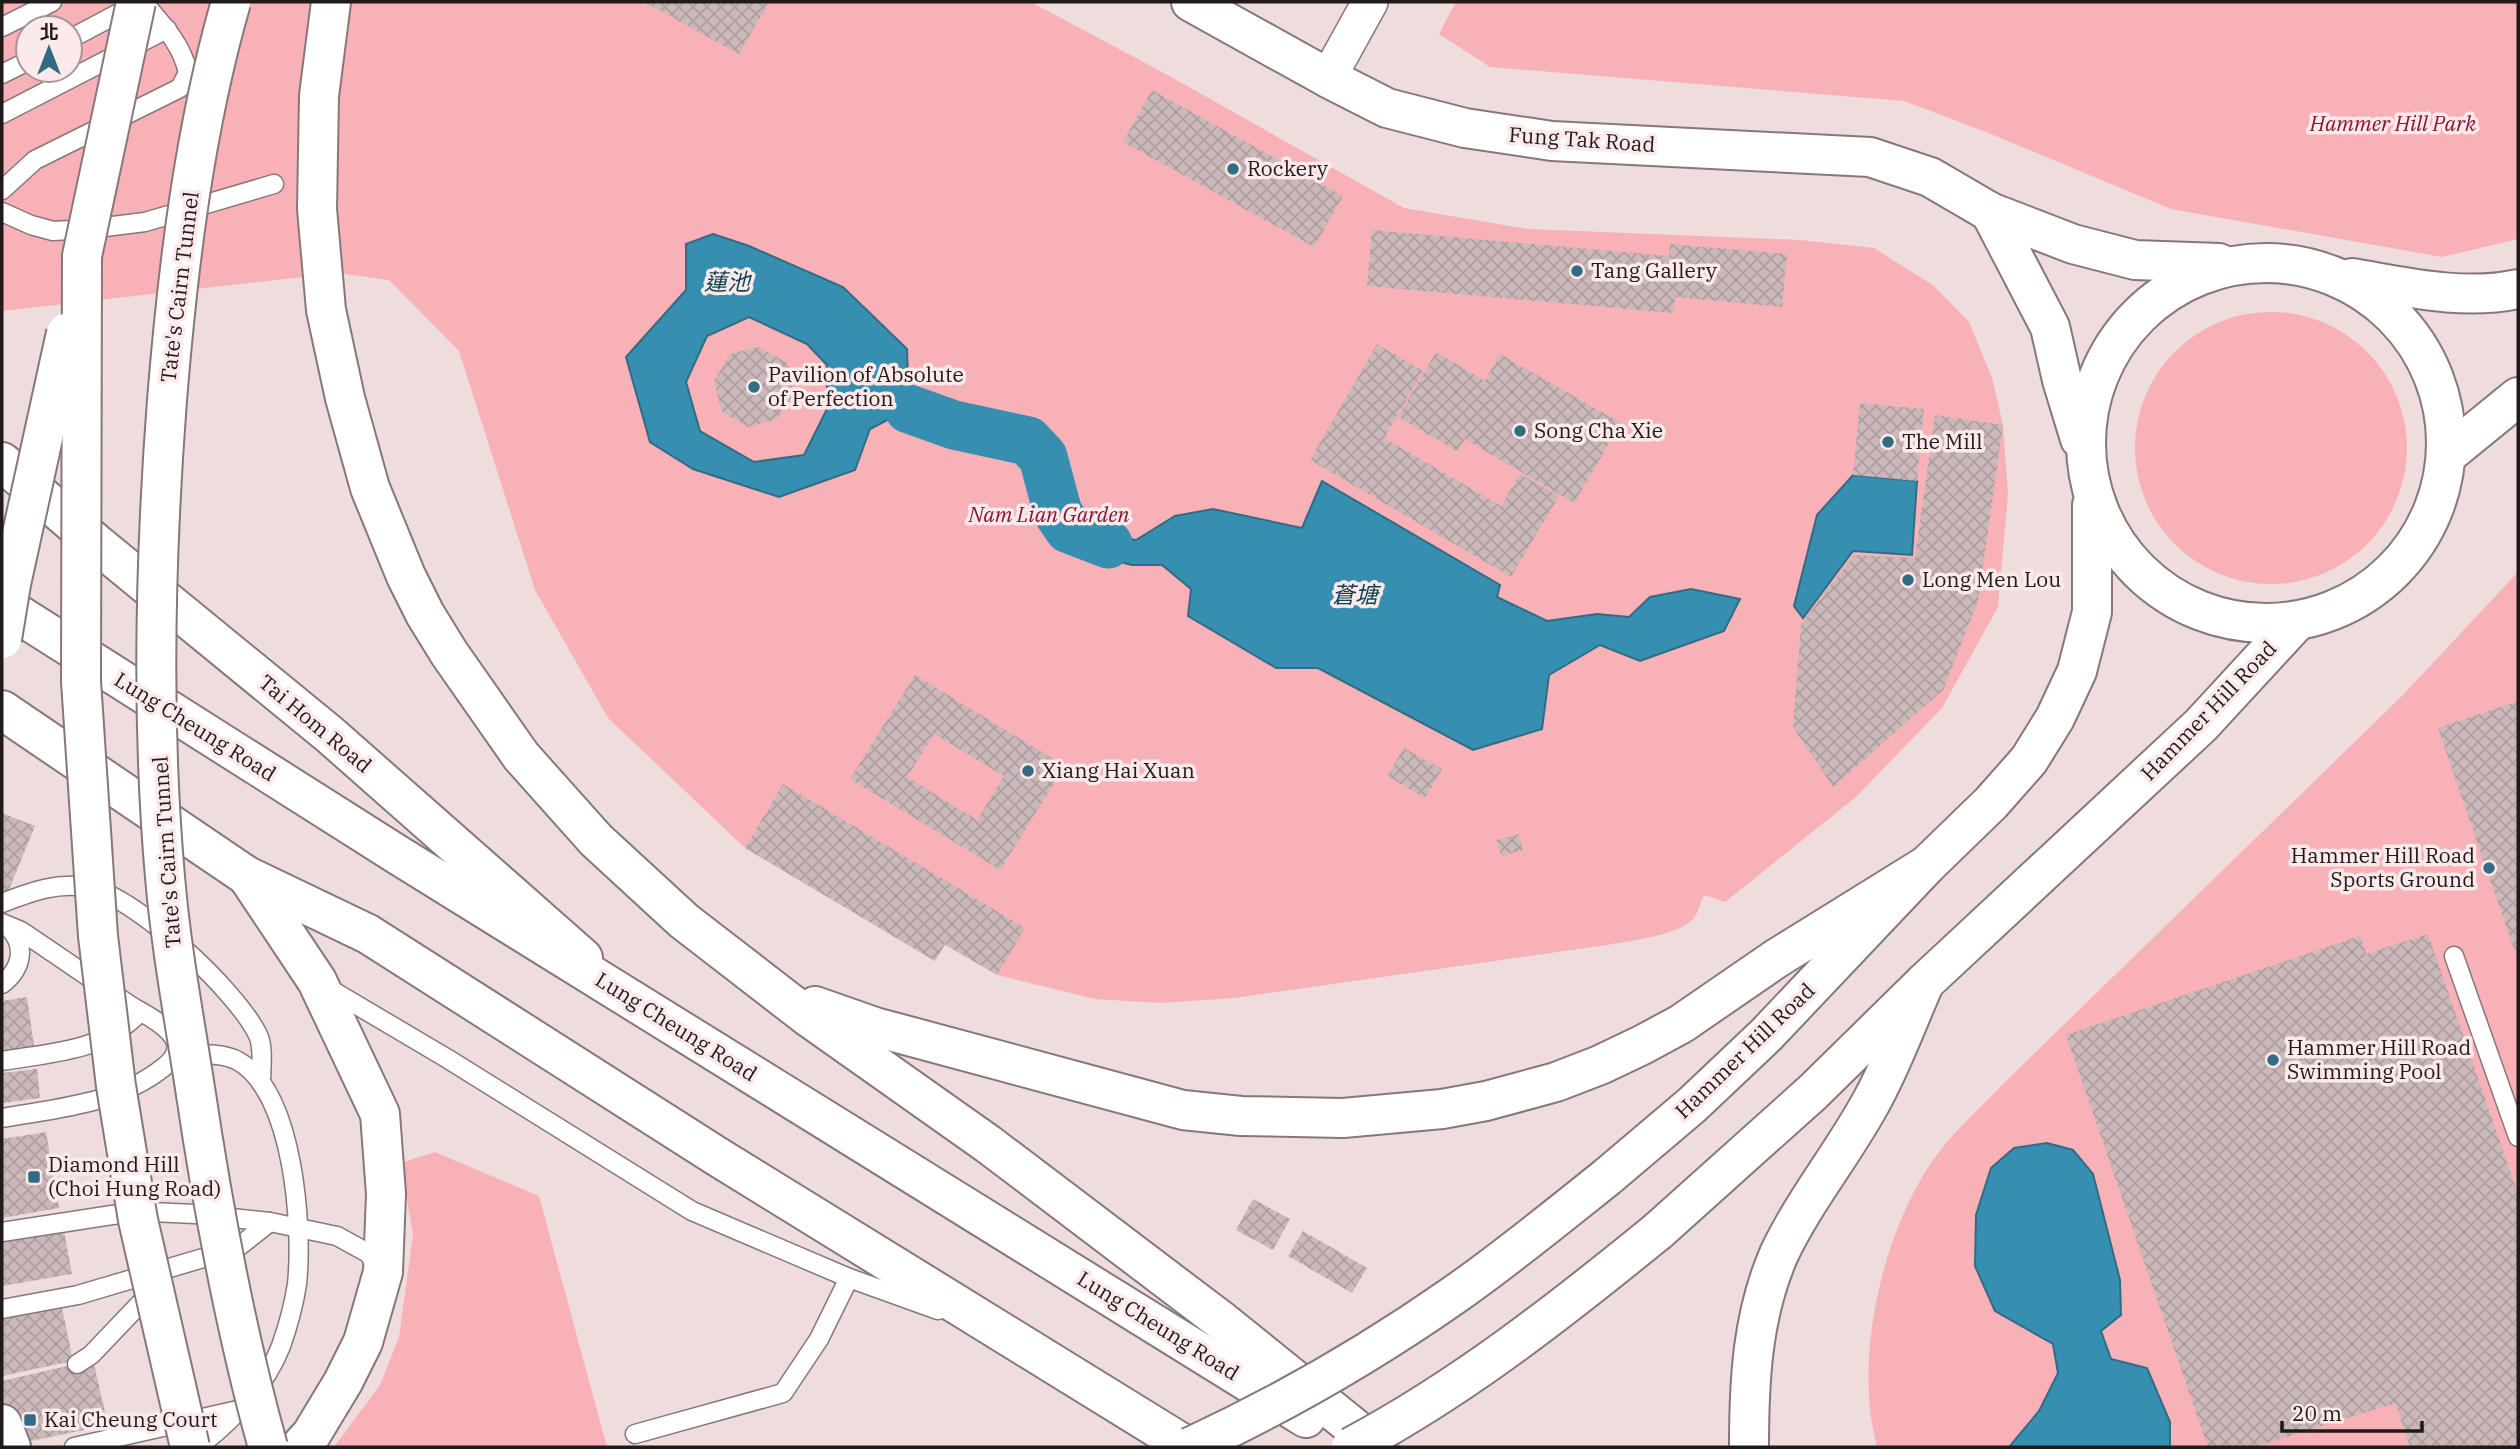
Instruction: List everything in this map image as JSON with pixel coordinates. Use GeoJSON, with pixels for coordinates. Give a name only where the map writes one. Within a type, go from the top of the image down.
{"type":"FeatureCollection","features":[{"type":"Feature","properties":{"kind":"main road"},"geometry":{"type":"LineString","coordinates":[[2,639],[11,584],[82,256],[140,2]]}},
{"type":"Feature","properties":{"kind":"main road","name":"Tate's Cairn Tunnel"},"geometry":{"type":"LineString","coordinates":[[231,2],[213,79],[180,263],[159,503],[156,683],[164,875],[172,941],[227,1278],[248,1377],[268,1447]]}},
{"type":"Feature","properties":{"kind":"main road"},"geometry":{"type":"LineString","coordinates":[[331,2],[319,96],[317,209],[320,264],[335,354],[370,488],[405,576],[449,653],[521,755],[596,840],[684,920],[774,992],[988,1144],[1212,1314],[1378,1447]]}},
{"type":"Feature","properties":{"kind":"main road","name":"Fung Tak Road"},"geometry":{"type":"LineString","coordinates":[[1191,2],[1387,108],[1465,128],[1552,141],[1870,157],[1930,177],[1990,212],[2073,244],[2135,260],[2242,263]]}},
{"type":"Feature","properties":{"kind":"main road"},"geometry":{"type":"LineString","coordinates":[[1990,212],[2050,327],[2085,458],[2092,496],[2106,528],[2125,556],[2148,580],[2174,598],[2204,612],[2235,621],[2297,621],[2343,606],[2384,580],[2416,544],[2438,501],[2448,454],[2443,399],[2420,348],[2384,305],[2336,276]]}},
{"type":"Feature","properties":{"kind":"main road"},"geometry":{"type":"LineString","coordinates":[[82,256],[81,681],[98,936],[114,1072],[138,1220],[190,1447]]}},
{"type":"Feature","properties":{"kind":"main road"},"geometry":{"type":"LineString","coordinates":[[2085,458],[2085,424],[2092,390],[2105,358],[2125,330],[2148,305],[2176,286],[2208,271],[2242,263],[2290,263],[2336,276],[2451,293],[2507,292],[2518,289]]}},
{"type":"Feature","properties":{"kind":"main road"},"geometry":{"type":"LineString","coordinates":[[2448,454],[2518,397]]}},
{"type":"Feature","properties":{"kind":"main road","name":"Tai Hom Road"},"geometry":{"type":"LineString","coordinates":[[2,462],[98,545],[330,734],[622,993]]}},
{"type":"Feature","properties":{"kind":"main road","name":"Hammer Hill Road"},"geometry":{"type":"LineString","coordinates":[[1189,1447],[1243,1423],[1378,1345],[1455,1295],[1607,1177],[1692,1105],[1766,1035],[1927,865],[1991,803],[2029,760],[2055,719],[2077,671],[2092,612],[2092,496]]}},
{"type":"Feature","properties":{"kind":"main road","name":"Lung Cheung Road"},"geometry":{"type":"LineString","coordinates":[[2,604],[398,855],[1352,1447]]}},
{"type":"Feature","properties":{"kind":"main road","name":"Hammer Hill Road"},"geometry":{"type":"LineString","coordinates":[[1352,1447],[1446,1390],[1522,1339],[1658,1231],[1813,1092],[1925,982],[2202,725],[2297,621]]}},
{"type":"Feature","properties":{"kind":"main road"},"geometry":{"type":"LineString","coordinates":[[2,710],[247,876],[368,934],[718,1157],[1189,1447]]}},
{"type":"Feature","properties":{"kind":"main road"},"geometry":{"type":"LineString","coordinates":[[774,992],[875,1027],[1183,1110],[1290,1118],[1394,1115],[1498,1098],[1556,1082],[1600,1065],[1681,1024],[1777,958],[1927,865]]}},
{"type":"Feature","properties":{"kind":"main road"},"geometry":{"type":"LineString","coordinates":[[247,876],[317,982],[380,1114],[386,1194],[383,1272],[362,1342],[343,1382],[311,1435],[300,1447]]}},
{"type":"Feature","properties":{"kind":"main road"},"geometry":{"type":"LineString","coordinates":[[1749,1447],[1752,1347],[1767,1286],[1801,1214],[1871,1103],[1925,982]]}},
{"type":"Feature","properties":{"kind":"main road"},"geometry":{"type":"LineString","coordinates":[[2,1423],[11,1447]]}},
{"type":"Feature","properties":{"kind":"street"},"geometry":{"type":"LineString","coordinates":[[1328,78],[1370,2]]}},
{"type":"Feature","properties":{"kind":"lane"},"geometry":{"type":"LineString","coordinates":[[2,27],[52,2]]}},
{"type":"Feature","properties":{"kind":"lane"},"geometry":{"type":"LineString","coordinates":[[2,190],[35,160],[180,88],[188,73],[185,56],[167,29],[140,2],[84,32]]}},
{"type":"Feature","properties":{"kind":"lane"},"geometry":{"type":"LineString","coordinates":[[2,114],[167,29]]}},
{"type":"Feature","properties":{"kind":"lane"},"geometry":{"type":"LineString","coordinates":[[2,212],[53,231],[89,229],[145,222],[274,184]]}},
{"type":"Feature","properties":{"kind":"lane"},"geometry":{"type":"LineString","coordinates":[[2,903],[48,887],[68,886],[90,888],[110,894],[129,905],[179,944],[209,972],[236,1003],[259,1036],[261,1083]]}},
{"type":"Feature","properties":{"kind":"lane"},"geometry":{"type":"LineString","coordinates":[[2,923],[9,928],[20,947],[17,968],[2,984]]}},
{"type":"Feature","properties":{"kind":"lane"},"geometry":{"type":"LineString","coordinates":[[2,923],[21,931],[140,1012],[173,1036],[177,1044],[176,1054],[170,1062],[129,1090],[81,1104],[2,1118]]}},
{"type":"Feature","properties":{"kind":"lane"},"geometry":{"type":"LineString","coordinates":[[2454,956],[2518,1137]]}},
{"type":"Feature","properties":{"kind":"lane"},"geometry":{"type":"LineString","coordinates":[[317,982],[448,1059],[692,1211],[849,1278],[1001,1332]]}},
{"type":"Feature","properties":{"kind":"lane"},"geometry":{"type":"LineString","coordinates":[[2,1061],[92,1045],[127,1026],[140,1012]]}},
{"type":"Feature","properties":{"kind":"lane"},"geometry":{"type":"LineString","coordinates":[[176,1054],[205,1054],[237,1060],[261,1083],[281,1121],[299,1227],[296,1284],[281,1346],[263,1383],[198,1447]]}},
{"type":"Feature","properties":{"kind":"lane"},"geometry":{"type":"LineString","coordinates":[[2,1232],[57,1222],[151,1212],[195,1214],[299,1227],[350,1241],[368,1253],[383,1272]]}},
{"type":"Feature","properties":{"kind":"lane"},"geometry":{"type":"LineString","coordinates":[[2,1309],[78,1295],[237,1248],[270,1222]]}},
{"type":"Feature","properties":{"kind":"lane"},"geometry":{"type":"LineString","coordinates":[[77,1364],[91,1355],[174,1267]]}},
{"type":"Feature","properties":{"kind":"lane"},"geometry":{"type":"LineString","coordinates":[[635,1434],[783,1393],[819,1339],[849,1278]]}},
{"type":"Feature","properties":{"kind":"lane"},"geometry":{"type":"LineString","coordinates":[[74,1447],[238,1410]]}},
{"type":"Feature","properties":{"kind":"green space","name":"Nam Lian Garden"},"geometry":{"type":"Polygon","coordinates":[[[2,2],[1031,2],[1164,73],[1404,208],[1528,229],[1800,240],[1874,248],[1934,286],[1969,322],[1992,378],[2003,425],[2008,494],[1998,607],[1942,708],[1856,797],[1725,902],[1704,895],[1694,918],[1685,926],[1652,937],[1607,945],[1234,998],[1161,1003],[1095,999],[997,975],[945,945],[935,961],[745,848],[608,718],[535,590],[459,351],[389,280],[345,274],[2,311],[2,2]]]}},
{"type":"Feature","properties":{"kind":"green space","name":"Hammer Hill Park"},"geometry":{"type":"Polygon","coordinates":[[[1456,2],[2518,2],[2518,239],[2442,257],[2171,209],[1904,101],[1490,67],[1439,34],[1456,2]]]}},
{"type":"Feature","properties":{"kind":"green space"},"geometry":{"type":"Polygon","coordinates":[[[2258,312],[2284,312],[2323,322],[2347,335],[2367,352],[2384,372],[2397,396],[2405,421],[2405,475],[2397,500],[2384,524],[2367,544],[2347,561],[2323,574],[2298,582],[2258,584],[2231,578],[2207,568],[2185,553],[2166,534],[2151,512],[2141,488],[2135,461],[2135,435],[2141,408],[2151,384],[2166,362],[2185,343],[2207,328],[2231,318],[2258,312]]]}},
{"type":"Feature","properties":{"kind":"green space","name":"Hammer Hill Road Swimming Pool"},"geometry":{"type":"Polygon","coordinates":[[[2518,572],[2518,1447],[1877,1447],[1868,1378],[1876,1304],[1884,1267],[1896,1232],[1910,1199],[1935,1157],[2006,1081],[2402,696],[2518,572]]]}},
{"type":"Feature","properties":{"kind":"green space"},"geometry":{"type":"Polygon","coordinates":[[[435,1152],[539,1196],[607,1447],[334,1447],[380,1385],[399,1337],[413,1235],[401,1163],[435,1152]]]}},
{"type":"Feature","properties":{"kind":"water","name":"蓮池"},"geometry":{"type":"Polygon","coordinates":[[[713,234],[749,246],[843,287],[907,349],[909,409],[870,429],[855,470],[779,497],[693,469],[650,442],[626,357],[686,290],[686,244],[713,234]],[[749,317],[707,336],[686,382],[700,431],[754,462],[804,455],[827,409],[827,365],[807,344],[749,317]]]}},
{"type":"Feature","properties":{"kind":"water"},"geometry":{"type":"Polygon","coordinates":[[[1853,475],[1917,481],[1912,555],[1853,551],[1803,618],[1794,606],[1817,515],[1853,475]]]}},
{"type":"Feature","properties":{"kind":"water","name":"蒼塘"},"geometry":{"type":"Polygon","coordinates":[[[1322,481],[1500,585],[1497,597],[1547,621],[1597,614],[1629,617],[1650,597],[1691,589],[1740,599],[1724,631],[1640,661],[1600,645],[1549,675],[1542,729],[1473,750],[1318,668],[1276,668],[1188,616],[1191,589],[1162,565],[1132,565],[1101,557],[1112,535],[1136,540],[1175,516],[1213,509],[1302,528],[1322,481]]]}},
{"type":"Feature","properties":{"kind":"water"},"geometry":{"type":"Polygon","coordinates":[[[2047,1143],[2073,1150],[2093,1174],[2120,1280],[2121,1315],[2101,1331],[2111,1359],[2147,1368],[2170,1422],[2170,1447],[2009,1447],[2039,1411],[2058,1373],[2053,1344],[1995,1311],[1975,1266],[1976,1215],[1991,1168],[2014,1148],[2047,1143]]]}},
{"type":"Feature","properties":{"kind":"building"},"geometry":{"type":"Polygon","coordinates":[[[644,2],[769,2],[739,54],[644,2]]]}},
{"type":"Feature","properties":{"kind":"building","name":"Rockery"},"geometry":{"type":"Polygon","coordinates":[[[1152,90],[1343,196],[1314,247],[1123,142],[1152,90]]]}},
{"type":"Feature","properties":{"kind":"building","name":"Tang Gallery"},"geometry":{"type":"Polygon","coordinates":[[[1372,230],[1669,256],[1670,244],[1787,254],[1782,307],[1675,297],[1673,313],[1367,286],[1372,230]]]}},
{"type":"Feature","properties":{"kind":"building"},"geometry":{"type":"Polygon","coordinates":[[[1377,344],[1423,371],[1384,438],[1501,506],[1520,474],[1559,496],[1511,577],[1310,460],[1377,344]]]}},
{"type":"Feature","properties":{"kind":"building","name":"Pavilion of Absolute of Perfection"},"geometry":{"type":"Polygon","coordinates":[[[759,347],[787,363],[794,393],[777,419],[748,427],[722,412],[714,381],[730,354],[759,347]]]}},
{"type":"Feature","properties":{"kind":"building","name":"Song Cha Xie"},"geometry":{"type":"Polygon","coordinates":[[[1436,352],[1485,381],[1500,354],[1621,423],[1574,503],[1465,439],[1457,451],[1398,417],[1436,352]]]}},
{"type":"Feature","properties":{"kind":"building","name":"The Mill"},"geometry":{"type":"Polygon","coordinates":[[[1860,403],[1924,409],[1917,481],[1853,475],[1860,403]]]}},
{"type":"Feature","properties":{"kind":"building","name":"Long Men Lou"},"geometry":{"type":"Polygon","coordinates":[[[1935,415],[2003,425],[1978,601],[1943,690],[1833,787],[1793,727],[1801,624],[1854,555],[1915,558],[1935,415]]]}},
{"type":"Feature","properties":{"kind":"building","name":"Xiang Hai Xuan"},"geometry":{"type":"Polygon","coordinates":[[[915,675],[1065,766],[1000,870],[850,779],[915,675]],[[934,734],[907,777],[977,820],[1004,776],[934,734]]]}},
{"type":"Feature","properties":{"kind":"building"},"geometry":{"type":"Polygon","coordinates":[[[2518,701],[2518,961],[2438,728],[2518,701]]]}},
{"type":"Feature","properties":{"kind":"building"},"geometry":{"type":"Polygon","coordinates":[[[1404,748],[1442,769],[1425,798],[1387,776],[1404,748]]]}},
{"type":"Feature","properties":{"kind":"building"},"geometry":{"type":"Polygon","coordinates":[[[783,784],[1025,928],[997,975],[945,944],[935,961],[745,848],[783,784]]]}},
{"type":"Feature","properties":{"kind":"building"},"geometry":{"type":"Polygon","coordinates":[[[2,813],[35,826],[8,892],[2,890],[2,813]]]}},
{"type":"Feature","properties":{"kind":"building"},"geometry":{"type":"Polygon","coordinates":[[[1519,834],[1523,850],[1501,856],[1497,840],[1519,834]]]}},
{"type":"Feature","properties":{"kind":"building"},"geometry":{"type":"Polygon","coordinates":[[[2428,934],[2518,1194],[2518,1447],[2410,1447],[2395,1403],[2254,1447],[2208,1447],[2066,1035],[2360,936],[2366,954],[2428,934]]]}},
{"type":"Feature","properties":{"kind":"building"},"geometry":{"type":"Polygon","coordinates":[[[27,997],[34,1046],[2,1051],[2,1001],[27,997]]]}},
{"type":"Feature","properties":{"kind":"building"},"geometry":{"type":"Polygon","coordinates":[[[37,1069],[40,1098],[2,1103],[2,1073],[37,1069]]]}},
{"type":"Feature","properties":{"kind":"building"},"geometry":{"type":"Polygon","coordinates":[[[46,1132],[59,1208],[2,1218],[2,1139],[46,1132]]]}},
{"type":"Feature","properties":{"kind":"building"},"geometry":{"type":"Polygon","coordinates":[[[1253,1199],[1290,1219],[1273,1250],[1236,1230],[1253,1199]]]}},
{"type":"Feature","properties":{"kind":"building"},"geometry":{"type":"Polygon","coordinates":[[[61,1215],[72,1274],[2,1286],[2,1226],[61,1215]]]}},
{"type":"Feature","properties":{"kind":"building"},"geometry":{"type":"Polygon","coordinates":[[[1303,1231],[1367,1268],[1352,1293],[1288,1256],[1303,1231]]]}},
{"type":"Feature","properties":{"kind":"building"},"geometry":{"type":"Polygon","coordinates":[[[60,1298],[73,1361],[2,1376],[2,1310],[60,1298]]]}},
{"type":"Feature","properties":{"kind":"building"},"geometry":{"type":"Polygon","coordinates":[[[93,1360],[108,1425],[2,1447],[2,1381],[93,1360]]]}},
{"type":"Feature","properties":{"kind":"waterway"},"geometry":{"type":"LineString","coordinates":[[909,409],[954,425],[1028,441],[1043,457],[1058,513],[1069,529],[1108,544]]}},
{"type":"Feature","properties":{"kind":"place","name":"Rockery"},"geometry":{"type":"Point","coordinates":[1233,169]}},
{"type":"Feature","properties":{"kind":"place","name":"Tang Gallery"},"geometry":{"type":"Point","coordinates":[1577,271]}},
{"type":"Feature","properties":{"kind":"place","name":"Pavilion of Absolute of Perfection"},"geometry":{"type":"Point","coordinates":[754,387]}},
{"type":"Feature","properties":{"kind":"place","name":"Song Cha Xie"},"geometry":{"type":"Point","coordinates":[1520,431]}},
{"type":"Feature","properties":{"kind":"place","name":"The Mill"},"geometry":{"type":"Point","coordinates":[1888,442]}},
{"type":"Feature","properties":{"kind":"place","name":"Long Men Lou"},"geometry":{"type":"Point","coordinates":[1908,580]}},
{"type":"Feature","properties":{"kind":"place","name":"Xiang Hai Xuan"},"geometry":{"type":"Point","coordinates":[1028,771]}},
{"type":"Feature","properties":{"kind":"place","name":"Hammer Hill Road Sports Ground"},"geometry":{"type":"Point","coordinates":[2489,868]}},
{"type":"Feature","properties":{"kind":"place","name":"Hammer Hill Road Swimming Pool"},"geometry":{"type":"Point","coordinates":[2273,1060]}},
{"type":"Feature","properties":{"kind":"place","name":"Diamond Hill (Choi Hung Road)"},"geometry":{"type":"Point","coordinates":[34,1177]}},
{"type":"Feature","properties":{"kind":"place","name":"Kai Cheung Court"},"geometry":{"type":"Point","coordinates":[30,1420]}}]}
